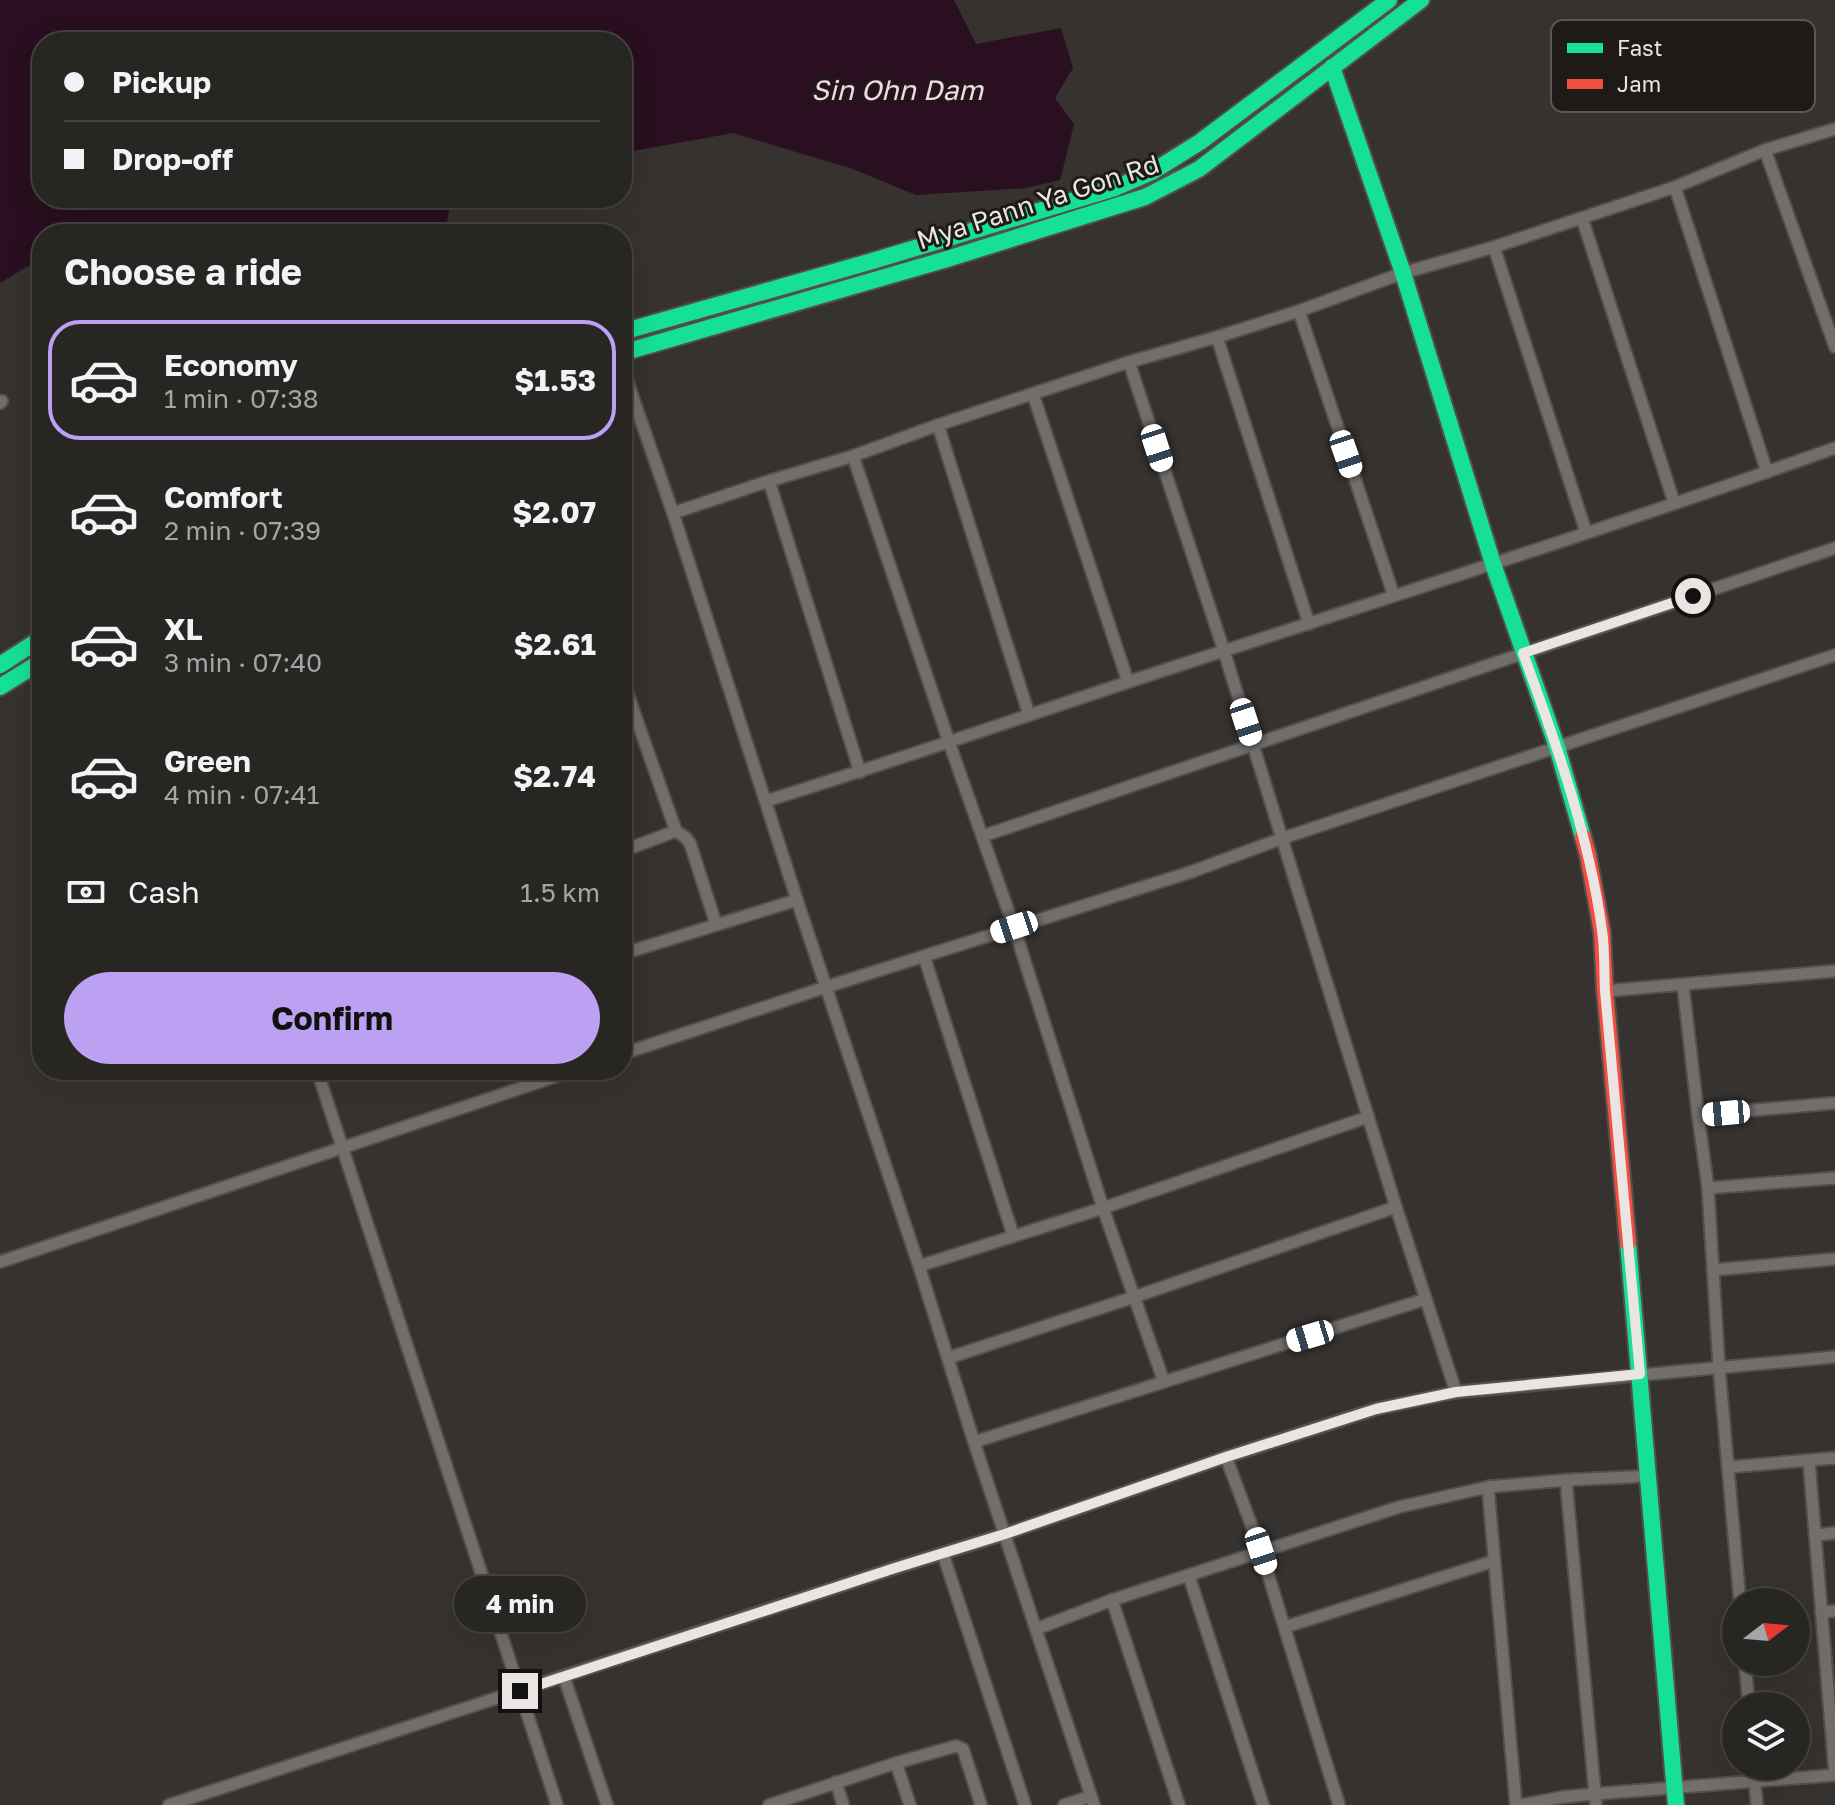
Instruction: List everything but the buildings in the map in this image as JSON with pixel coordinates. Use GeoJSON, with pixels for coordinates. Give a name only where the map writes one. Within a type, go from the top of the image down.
{"type":"FeatureCollection","features":[{"type":"Feature","properties":{"kind":"main road","name":"Mya Pann Ya Gon Rd"},"geometry":{"type":"LineString","coordinates":[[632,329],[1115,188],[1152,172],[1200,142],[1389,0]]}},
{"type":"Feature","properties":{"kind":"main road","name":"Mya Pann Ya Gon Rd"},"geometry":{"type":"LineString","coordinates":[[632,350],[947,259],[1145,197],[1199,169],[1421,0]]}},
{"type":"Feature","properties":{"kind":"main road"},"geometry":{"type":"LineString","coordinates":[[1332,67],[1403,273],[1493,564],[1557,747],[1588,855],[1602,932],[1676,1805]]}},
{"type":"Feature","properties":{"kind":"main road"},"geometry":{"type":"LineString","coordinates":[[0,665],[32,644]]}},
{"type":"Feature","properties":{"kind":"main road"},"geometry":{"type":"LineString","coordinates":[[0,687],[32,667]]}},
{"type":"Feature","properties":{"kind":"street"},"geometry":{"type":"LineString","coordinates":[[673,513],[853,456],[1129,362],[1299,311],[1403,273],[1582,218],[1675,187],[1765,150],[1835,129]]}},
{"type":"Feature","properties":{"kind":"street"},"geometry":{"type":"LineString","coordinates":[[1765,150],[1835,347]]}},
{"type":"Feature","properties":{"kind":"street"},"geometry":{"type":"LineString","coordinates":[[1675,187],[1767,472]]}},
{"type":"Feature","properties":{"kind":"street"},"geometry":{"type":"LineString","coordinates":[[1582,218],[1674,502]]}},
{"type":"Feature","properties":{"kind":"street"},"geometry":{"type":"LineString","coordinates":[[1494,247],[1586,532]]}},
{"type":"Feature","properties":{"kind":"street"},"geometry":{"type":"LineString","coordinates":[[1299,311],[1394,596]]}},
{"type":"Feature","properties":{"kind":"street"},"geometry":{"type":"LineString","coordinates":[[1217,337],[1309,624]]}},
{"type":"Feature","properties":{"kind":"street"},"geometry":{"type":"LineString","coordinates":[[1129,362],[1224,651],[1456,1392]]}},
{"type":"Feature","properties":{"kind":"street"},"geometry":{"type":"LineString","coordinates":[[1033,394],[1128,682]]}},
{"type":"Feature","properties":{"kind":"street"},"geometry":{"type":"LineString","coordinates":[[632,395],[1092,1800],[1064,1805]]}},
{"type":"Feature","properties":{"kind":"street"},"geometry":{"type":"LineString","coordinates":[[938,425],[1029,715]]}},
{"type":"Feature","properties":{"kind":"street"},"geometry":{"type":"LineString","coordinates":[[766,801],[1493,564],[1835,448]]}},
{"type":"Feature","properties":{"kind":"street"},"geometry":{"type":"LineString","coordinates":[[853,456],[1014,927],[1103,1208],[1164,1382]]}},
{"type":"Feature","properties":{"kind":"street"},"geometry":{"type":"LineString","coordinates":[[769,481],[860,772]]}},
{"type":"Feature","properties":{"kind":"street"},"geometry":{"type":"LineString","coordinates":[[983,836],[1835,548]]}},
{"type":"Feature","properties":{"kind":"street"},"geometry":{"type":"LineString","coordinates":[[632,1051],[1191,872],[1283,838],[1835,655]]}},
{"type":"Feature","properties":{"kind":"street"},"geometry":{"type":"LineString","coordinates":[[632,706],[676,831],[690,843],[716,924]]}},
{"type":"Feature","properties":{"kind":"street"},"geometry":{"type":"LineString","coordinates":[[632,847],[676,831]]}},
{"type":"Feature","properties":{"kind":"street"},"geometry":{"type":"LineString","coordinates":[[632,951],[797,900]]}},
{"type":"Feature","properties":{"kind":"street"},"geometry":{"type":"LineString","coordinates":[[924,956],[1013,1235]]}},
{"type":"Feature","properties":{"kind":"street"},"geometry":{"type":"LineString","coordinates":[[1605,991],[1835,971]]}},
{"type":"Feature","properties":{"kind":"street"},"geometry":{"type":"LineString","coordinates":[[1683,985],[1708,1188],[1719,1367],[1739,1588]]}},
{"type":"Feature","properties":{"kind":"street"},"geometry":{"type":"LineString","coordinates":[[320,1080],[557,1805]]}},
{"type":"Feature","properties":{"kind":"street"},"geometry":{"type":"LineString","coordinates":[[0,1262],[545,1080]]}},
{"type":"Feature","properties":{"kind":"street"},"geometry":{"type":"LineString","coordinates":[[1698,1115],[1835,1103]]}},
{"type":"Feature","properties":{"kind":"street"},"geometry":{"type":"LineString","coordinates":[[919,1266],[1103,1208],[1368,1117]]}},
{"type":"Feature","properties":{"kind":"street"},"geometry":{"type":"LineString","coordinates":[[1708,1188],[1835,1178]]}},
{"type":"Feature","properties":{"kind":"street"},"geometry":{"type":"LineString","coordinates":[[948,1358],[1396,1207]]}},
{"type":"Feature","properties":{"kind":"street"},"geometry":{"type":"LineString","coordinates":[[1713,1270],[1835,1259]]}},
{"type":"Feature","properties":{"kind":"street"},"geometry":{"type":"LineString","coordinates":[[974,1442],[1426,1299]]}},
{"type":"Feature","properties":{"kind":"street"},"geometry":{"type":"LineString","coordinates":[[169,1805],[1005,1534],[1226,1457],[1376,1409],[1456,1392],[1835,1357]]}},
{"type":"Feature","properties":{"kind":"street"},"geometry":{"type":"LineString","coordinates":[[1226,1457],[1261,1551],[1339,1805]]}},
{"type":"Feature","properties":{"kind":"street"},"geometry":{"type":"LineString","coordinates":[[1729,1467],[1835,1458]]}},
{"type":"Feature","properties":{"kind":"street"},"geometry":{"type":"LineString","coordinates":[[1809,1461],[1821,1612],[1832,1695],[1835,1774],[1810,1776]]}},
{"type":"Feature","properties":{"kind":"street"},"geometry":{"type":"LineString","coordinates":[[1036,1629],[1112,1600],[1399,1507],[1488,1487],[1649,1476]]}},
{"type":"Feature","properties":{"kind":"street"},"geometry":{"type":"LineString","coordinates":[[1566,1480],[1595,1799]]}},
{"type":"Feature","properties":{"kind":"street"},"geometry":{"type":"LineString","coordinates":[[1488,1487],[1518,1805],[1563,1797],[1595,1799],[1674,1787],[1755,1780],[1757,1805]]}},
{"type":"Feature","properties":{"kind":"street"},"geometry":{"type":"LineString","coordinates":[[1815,1535],[1835,1533]]}},
{"type":"Feature","properties":{"kind":"street"},"geometry":{"type":"LineString","coordinates":[[943,1554],[1025,1805]]}},
{"type":"Feature","properties":{"kind":"street"},"geometry":{"type":"LineString","coordinates":[[1285,1627],[1494,1561]]}},
{"type":"Feature","properties":{"kind":"street"},"geometry":{"type":"LineString","coordinates":[[1189,1576],[1263,1805]]}},
{"type":"Feature","properties":{"kind":"street"},"geometry":{"type":"LineString","coordinates":[[1112,1600],[1179,1805]]}},
{"type":"Feature","properties":{"kind":"street"},"geometry":{"type":"LineString","coordinates":[[1821,1612],[1835,1611]]}},
{"type":"Feature","properties":{"kind":"street"},"geometry":{"type":"LineString","coordinates":[[564,1677],[607,1805]]}},
{"type":"Feature","properties":{"kind":"street"},"geometry":{"type":"LineString","coordinates":[[774,1804],[956,1746],[961,1747],[981,1805]]}},
{"type":"Feature","properties":{"kind":"street"},"geometry":{"type":"LineString","coordinates":[[896,1763],[910,1805]]}},
{"type":"Feature","properties":{"kind":"street"},"geometry":{"type":"LineString","coordinates":[[836,1782],[843,1805]]}},
{"type":"Feature","properties":{"kind":"water","name":"Sin Ohn Dam"},"geometry":{"type":"Polygon","coordinates":[[[0,0],[954,0],[976,44],[1061,28],[1073,68],[1055,98],[1074,124],[1060,180],[1026,188],[916,195],[853,169],[733,133],[632,151],[632,32],[32,32],[32,208],[449,208],[447,224],[32,224],[32,268],[28,266],[0,283],[0,0]]]}},
{"type":"Feature","properties":{"kind":"traffic: fast"},"geometry":{"type":"LineString","coordinates":[[632,329],[1115,188],[1152,172],[1200,142],[1389,0]]}},
{"type":"Feature","properties":{"kind":"traffic: fast"},"geometry":{"type":"LineString","coordinates":[[632,350],[947,259],[1145,197],[1199,169],[1421,0]]}},
{"type":"Feature","properties":{"kind":"traffic: fast"},"geometry":{"type":"LineString","coordinates":[[1332,67],[1403,273],[1493,564],[1557,747],[1583,837]]}},
{"type":"Feature","properties":{"kind":"traffic: fast"},"geometry":{"type":"LineString","coordinates":[[0,665],[32,644]]}},
{"type":"Feature","properties":{"kind":"traffic: fast"},"geometry":{"type":"LineString","coordinates":[[0,687],[32,667]]}},
{"type":"Feature","properties":{"kind":"traffic: fast"},"geometry":{"type":"LineString","coordinates":[[1628,1243],[1676,1805]]}},
{"type":"Feature","properties":{"kind":"traffic: jam"},"geometry":{"type":"LineString","coordinates":[[1583,837],[1602,932],[1628,1243]]}},
{"type":"Feature","properties":{"kind":"route"},"geometry":{"type":"LineString","coordinates":[[520,1691],[1005,1534],[1226,1457],[1376,1409],[1456,1392],[1640,1374],[1602,932],[1588,855],[1557,747],[1523,653],[1693,596]]}}]}
